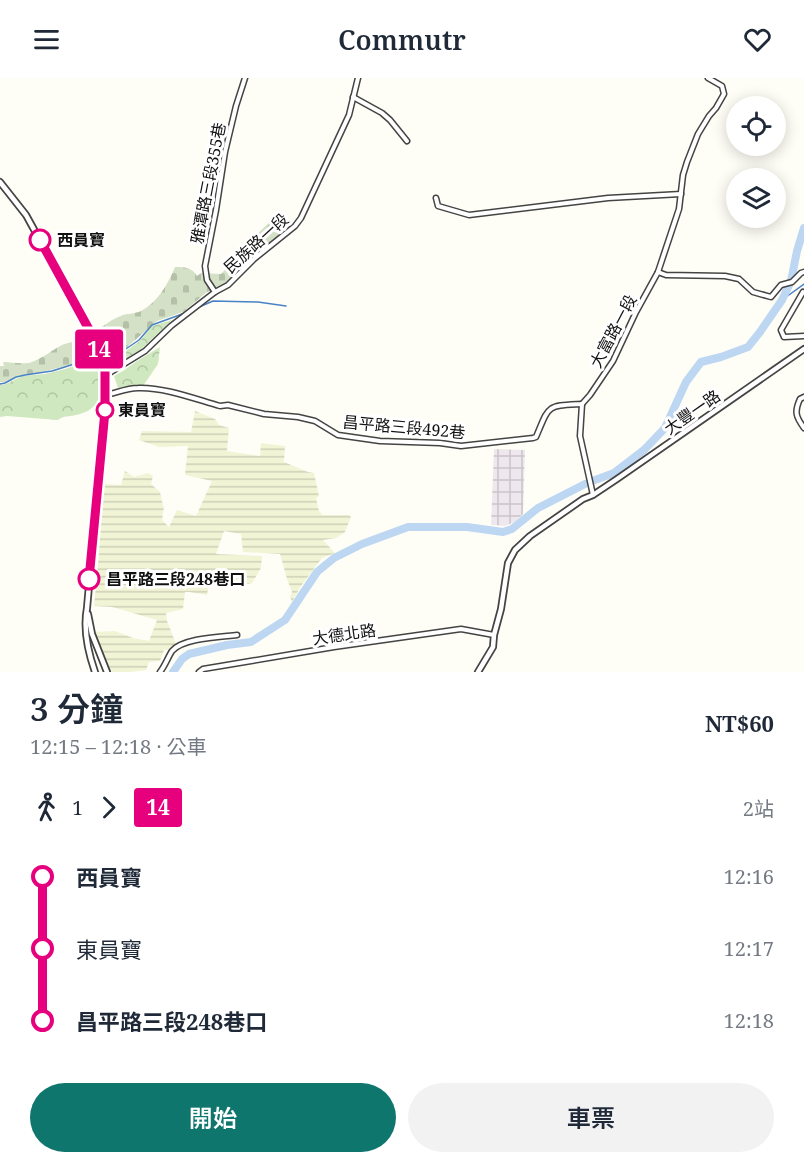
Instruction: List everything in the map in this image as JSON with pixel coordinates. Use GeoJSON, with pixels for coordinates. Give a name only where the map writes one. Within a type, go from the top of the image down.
{"type":"FeatureCollection","features":[{"type":"Feature","properties":{"kind":"street","name":"雅潭路三段355巷"},"geometry":{"type":"LineString","coordinates":[[215,292],[207,280],[205,266],[225,152],[245,78]]}},
{"type":"Feature","properties":{"kind":"street","name":"民族路一段"},"geometry":{"type":"LineString","coordinates":[[106,375],[145,351],[171,326],[215,292],[228,285],[254,259],[295,226],[301,218],[349,115],[358,78]]}},
{"type":"Feature","properties":{"kind":"street","name":"大富路一段"},"geometry":{"type":"LineString","coordinates":[[582,404],[613,361],[658,272],[679,209],[687,162],[698,134],[724,94],[722,86],[708,78]]}},
{"type":"Feature","properties":{"kind":"street"},"geometry":{"type":"LineString","coordinates":[[353,97],[382,113],[407,141]]}},
{"type":"Feature","properties":{"kind":"street"},"geometry":{"type":"LineString","coordinates":[[0,182],[26,215],[102,355],[105,365],[106,395],[85,619],[85,630],[95,672]]}},
{"type":"Feature","properties":{"kind":"street"},"geometry":{"type":"LineString","coordinates":[[436,198],[438,206],[469,215],[608,198],[681,194]]}},
{"type":"Feature","properties":{"kind":"street"},"geometry":{"type":"LineString","coordinates":[[658,272],[666,275],[725,276],[738,279],[753,292],[771,297],[781,285],[792,282],[804,272]]}},
{"type":"Feature","properties":{"kind":"street"},"geometry":{"type":"LineString","coordinates":[[802,292],[781,330],[784,337],[804,336]]}},
{"type":"Feature","properties":{"kind":"street","name":"大豐一路"},"geometry":{"type":"LineString","coordinates":[[593,495],[804,349]]}},
{"type":"Feature","properties":{"kind":"street","name":"昌平路三段492巷"},"geometry":{"type":"LineString","coordinates":[[106,395],[137,388],[151,389],[171,392],[220,406],[239,406],[264,414],[315,421],[338,435],[380,441],[461,446],[533,438],[536,436],[546,411],[555,405],[582,404]]}},
{"type":"Feature","properties":{"kind":"street"},"geometry":{"type":"LineString","coordinates":[[804,397],[800,399],[796,409],[798,419],[804,428]]}},
{"type":"Feature","properties":{"kind":"street"},"geometry":{"type":"LineString","coordinates":[[478,672],[493,647],[508,563],[515,550],[530,536],[583,499],[593,495],[580,436],[582,404]]}},
{"type":"Feature","properties":{"kind":"street"},"geometry":{"type":"LineString","coordinates":[[87,608],[92,634],[106,672]]}},
{"type":"Feature","properties":{"kind":"street","name":"大德北路"},"geometry":{"type":"LineString","coordinates":[[199,672],[203,669],[334,647],[461,629],[494,635]]}},
{"type":"Feature","properties":{"kind":"street"},"geometry":{"type":"LineString","coordinates":[[160,672],[173,651],[181,644],[237,635]]}},
{"type":"Feature","properties":{"kind":"street"},"geometry":{"type":"LineString","coordinates":[[221,666],[222,672]]}},
{"type":"Feature","properties":{"kind":"shaded area"},"geometry":{"type":"Polygon","coordinates":[[[494,449],[525,450],[523,514],[515,522],[505,526],[491,525],[494,449]]]}},
{"type":"Feature","properties":{"kind":"green space"},"geometry":{"type":"Polygon","coordinates":[[[270,222],[283,232],[246,261],[219,288],[207,292],[183,312],[157,321],[126,348],[106,355],[94,333],[119,317],[139,312],[152,303],[162,292],[175,267],[190,269],[197,276],[201,273],[221,274],[237,257],[244,242],[270,222]]]}},
{"type":"Feature","properties":{"kind":"green space"},"geometry":{"type":"Polygon","coordinates":[[[172,320],[141,349],[110,367],[107,357],[123,353],[140,341],[152,326],[172,320]]]}},
{"type":"Feature","properties":{"kind":"green space"},"geometry":{"type":"Polygon","coordinates":[[[89,336],[97,356],[0,382],[0,366],[4,366],[3,362],[32,362],[62,345],[89,336]]]}},
{"type":"Feature","properties":{"kind":"green space"},"geometry":{"type":"Polygon","coordinates":[[[160,347],[158,364],[143,386],[118,388],[114,376],[160,347]]]}},
{"type":"Feature","properties":{"kind":"green space"},"geometry":{"type":"Polygon","coordinates":[[[98,358],[102,371],[100,392],[97,402],[91,409],[58,420],[0,417],[0,385],[22,376],[45,374],[98,358]]]}},
{"type":"Feature","properties":{"kind":"green space"},"geometry":{"type":"Polygon","coordinates":[[[195,411],[229,428],[227,451],[260,456],[261,443],[285,446],[284,462],[314,473],[319,496],[316,498],[319,511],[323,515],[349,515],[351,517],[345,532],[336,538],[323,540],[335,553],[322,558],[292,602],[290,597],[292,592],[280,554],[243,552],[241,534],[224,531],[216,554],[262,556],[261,568],[252,583],[248,584],[211,573],[207,595],[185,592],[183,609],[166,613],[176,644],[172,650],[164,650],[160,661],[149,662],[146,670],[110,672],[93,632],[115,631],[149,641],[157,620],[112,607],[94,606],[104,484],[121,485],[125,471],[134,477],[148,473],[153,476],[151,484],[160,492],[164,507],[162,520],[169,527],[177,510],[196,516],[212,481],[185,475],[188,446],[159,447],[139,440],[142,431],[191,432],[195,411]]]}},
{"type":"Feature","properties":{"kind":"waterway"},"geometry":{"type":"LineString","coordinates":[[595,480],[614,473],[644,450],[665,428],[686,382],[701,362],[748,347],[782,300],[791,281],[804,228]]}},
{"type":"Feature","properties":{"kind":"waterway"},"geometry":{"type":"LineString","coordinates":[[782,300],[804,284]]}},
{"type":"Feature","properties":{"kind":"waterway"},"geometry":{"type":"LineString","coordinates":[[197,308],[213,301],[258,302],[286,306]]}},
{"type":"Feature","properties":{"kind":"waterway"},"geometry":{"type":"LineString","coordinates":[[104,355],[117,355],[139,340],[152,325],[185,313]]}},
{"type":"Feature","properties":{"kind":"waterway"},"geometry":{"type":"LineString","coordinates":[[0,384],[16,377],[52,371],[100,356]]}},
{"type":"Feature","properties":{"kind":"waterway"},"geometry":{"type":"LineString","coordinates":[[173,672],[182,659],[189,654],[251,642],[285,620],[317,572],[334,558],[362,544],[408,527],[467,527],[503,532],[512,529],[538,508],[585,484]]}},
{"type":"Feature","properties":{"kind":"bus line","name":"14"},"geometry":{"type":"LineString","coordinates":[[40,240],[97,344],[105,365],[105,411],[89,579]]}},
{"type":"Feature","properties":{"kind":"place","name":"西員寶"},"geometry":{"type":"Point","coordinates":[40,240]}},
{"type":"Feature","properties":{"kind":"place","name":"東員寶"},"geometry":{"type":"Point","coordinates":[105,410]}},
{"type":"Feature","properties":{"kind":"place","name":"昌平路三段248巷口"},"geometry":{"type":"Point","coordinates":[89,579]}}]}
